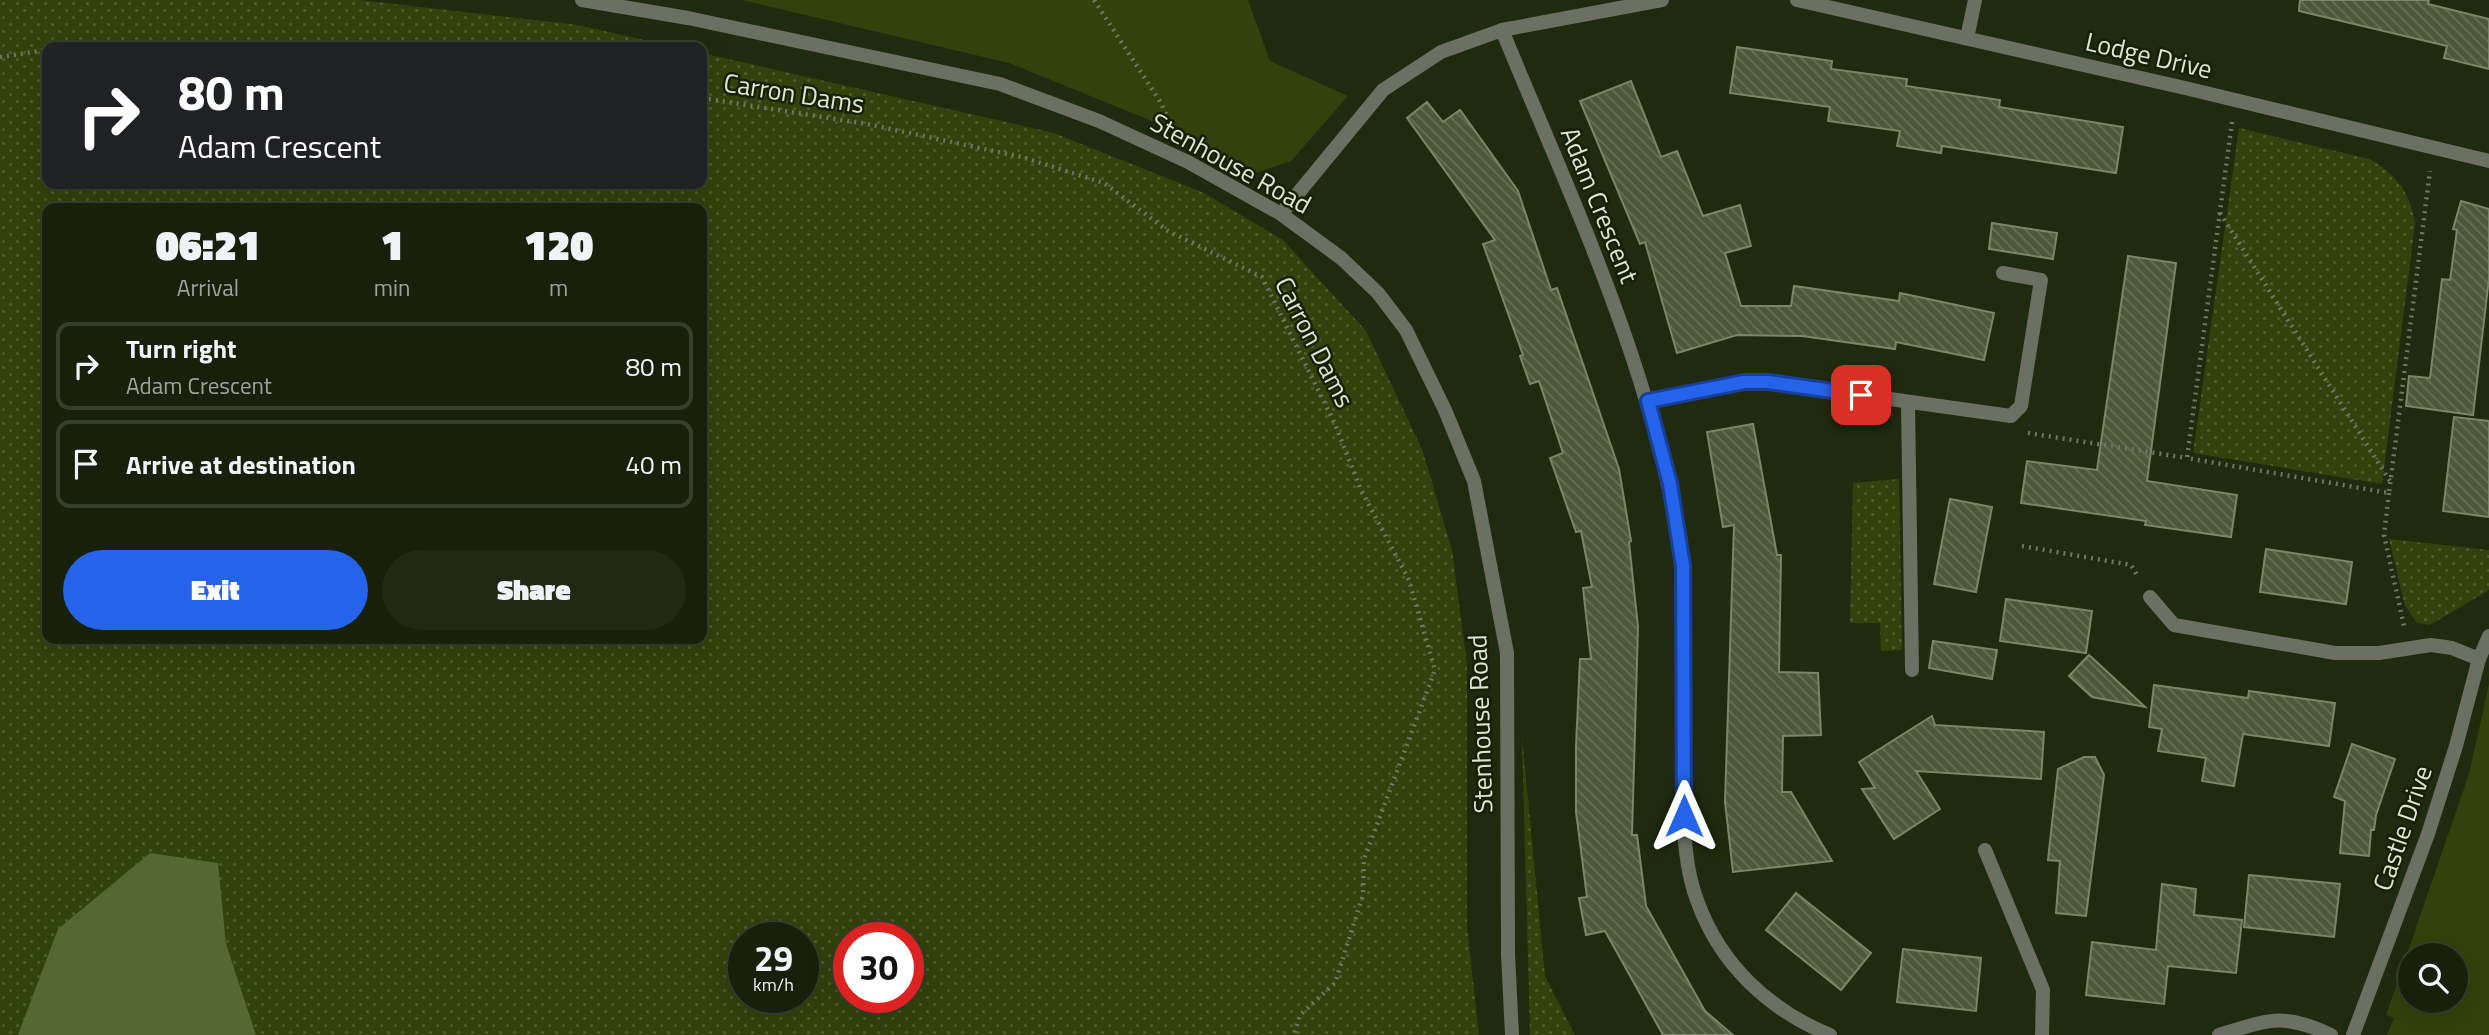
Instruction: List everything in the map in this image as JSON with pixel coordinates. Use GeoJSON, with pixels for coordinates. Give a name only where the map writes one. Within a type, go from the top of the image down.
{"type":"FeatureCollection","features":[{"type":"Feature","properties":{"kind":"street","name":"Stenhouse Road"},"geometry":{"type":"LineString","coordinates":[[582,0],[688,18],[1000,84],[1099,121],[1188,162],[1281,214],[1342,258],[1378,293],[1406,330],[1445,410],[1474,481],[1507,653],[1508,954],[1512,1035]]}},
{"type":"Feature","properties":{"kind":"street"},"geometry":{"type":"LineString","coordinates":[[1281,214],[1384,90],[1441,52],[1502,30],[1662,0]]}},
{"type":"Feature","properties":{"kind":"street","name":"Lodge Drive"},"geometry":{"type":"LineString","coordinates":[[1797,0],[2489,161]]}},
{"type":"Feature","properties":{"kind":"street"},"geometry":{"type":"LineString","coordinates":[[1967,38],[1975,0]]}},
{"type":"Feature","properties":{"kind":"street","name":"Adam Crescent"},"geometry":{"type":"LineString","coordinates":[[1502,30],[1582,223],[1648,401],[1670,484],[1683,566],[1684,816],[1687,865],[1697,901],[1716,944],[1743,978],[1771,1002],[1810,1027],[1830,1035]]}},
{"type":"Feature","properties":{"kind":"street"},"geometry":{"type":"LineString","coordinates":[[1648,401],[1744,382],[1768,382],[2011,416],[2021,406],[2041,280],[2003,273]]}},
{"type":"Feature","properties":{"kind":"street"},"geometry":{"type":"LineString","coordinates":[[1908,402],[1912,670]]}},
{"type":"Feature","properties":{"kind":"street"},"geometry":{"type":"LineString","coordinates":[[2150,597],[2174,625],[2335,653],[2379,653],[2431,645],[2452,648],[2479,660]]}},
{"type":"Feature","properties":{"kind":"street","name":"Castle Drive"},"geometry":{"type":"LineString","coordinates":[[2353,1035],[2428,834],[2456,746],[2479,660],[2489,636]]}},
{"type":"Feature","properties":{"kind":"street"},"geometry":{"type":"LineString","coordinates":[[1986,850],[2043,990],[2042,1035]]}},
{"type":"Feature","properties":{"kind":"street"},"geometry":{"type":"LineString","coordinates":[[2219,1035],[2260,1022],[2285,1019],[2304,1022],[2331,1035]]}},
{"type":"Feature","properties":{"kind":"path"},"geometry":{"type":"LineString","coordinates":[[1094,0],[1161,103],[1188,162]]}},
{"type":"Feature","properties":{"kind":"path"},"geometry":{"type":"LineString","coordinates":[[0,57],[42,51]]}},
{"type":"Feature","properties":{"kind":"path","name":"Carron Dams"},"geometry":{"type":"LineString","coordinates":[[707,99],[867,124],[1022,158],[1104,183],[1168,231],[1262,277],[1335,424],[1361,490],[1409,580],[1435,670],[1364,859],[1363,895],[1335,983],[1300,1015],[1294,1035]]}},
{"type":"Feature","properties":{"kind":"path"},"geometry":{"type":"LineString","coordinates":[[2187,458],[2235,100]]}},
{"type":"Feature","properties":{"kind":"path"},"geometry":{"type":"LineString","coordinates":[[2409,648],[2384,535],[2423,205],[2434,148]]}},
{"type":"Feature","properties":{"kind":"path"},"geometry":{"type":"LineString","coordinates":[[2220,213],[2391,482]]}},
{"type":"Feature","properties":{"kind":"path"},"geometry":{"type":"LineString","coordinates":[[2011,416],[2028,433],[2389,493]]}},
{"type":"Feature","properties":{"kind":"path"},"geometry":{"type":"LineString","coordinates":[[2022,546],[2131,565],[2150,597]]}},
{"type":"Feature","properties":{"kind":"shaded area"},"geometry":{"type":"Polygon","coordinates":[[[0,0],[360,0],[578,25],[653,42],[42,42],[42,189],[707,189],[707,54],[1054,133],[1204,193],[1283,240],[1366,331],[1422,449],[1452,550],[1467,665],[1467,927],[1479,1035],[0,1035],[0,0]]]}},
{"type":"Feature","properties":{"kind":"shaded area"},"geometry":{"type":"Polygon","coordinates":[[[742,0],[1248,0],[1270,61],[1348,96],[1291,161],[1253,174],[1159,124],[1009,63],[742,0]]]}},
{"type":"Feature","properties":{"kind":"shaded area"},"geometry":{"type":"Polygon","coordinates":[[[2239,128],[2369,159],[2395,178],[2410,203],[2415,224],[2382,484],[2193,453],[2239,128]]]}},
{"type":"Feature","properties":{"kind":"shaded area"},"geometry":{"type":"Polygon","coordinates":[[[1899,479],[1902,650],[1881,651],[1880,623],[1850,623],[1853,483],[1899,479]]]}},
{"type":"Feature","properties":{"kind":"shaded area"},"geometry":{"type":"Polygon","coordinates":[[[2389,539],[2489,550],[2489,590],[2430,625],[2417,623],[2405,606],[2389,539]]]}},
{"type":"Feature","properties":{"kind":"shaded area"},"geometry":{"type":"Polygon","coordinates":[[[2489,684],[2489,1035],[2387,1035],[2394,1018],[2386,1015],[2398,980],[2398,1013],[2468,1013],[2468,943],[2411,943],[2469,774],[2489,684]]]}},
{"type":"Feature","properties":{"kind":"shaded area"},"geometry":{"type":"Polygon","coordinates":[[[1522,737],[1545,976],[1575,1035],[1530,1035],[1522,737]]]}},
{"type":"Feature","properties":{"kind":"shaded area"},"geometry":{"type":"Polygon","coordinates":[[[150,853],[218,863],[226,944],[256,1035],[18,1035],[58,929],[150,853]]]}},
{"type":"Feature","properties":{"kind":"building"},"geometry":{"type":"Polygon","coordinates":[[[2300,0],[2429,0],[2428,4],[2489,19],[2489,69],[2444,58],[2447,46],[2299,11],[2300,0]]]}},
{"type":"Feature","properties":{"kind":"building"},"geometry":{"type":"Polygon","coordinates":[[[1737,47],[1832,61],[1831,69],[1907,79],[1906,86],[2000,100],[1999,107],[2123,127],[2116,173],[1942,146],[1941,153],[1897,146],[1900,131],[1828,121],[1830,107],[1730,93],[1737,47]]]}},
{"type":"Feature","properties":{"kind":"building"},"geometry":{"type":"Polygon","coordinates":[[[1631,81],[1661,157],[1677,151],[1703,216],[1740,205],[1751,246],[1725,253],[1741,306],[1791,306],[1794,286],[1899,301],[1900,293],[1994,313],[1984,360],[1896,342],[1895,349],[1802,336],[1737,335],[1677,353],[1645,242],[1640,244],[1580,101],[1631,81]]]}},
{"type":"Feature","properties":{"kind":"building"},"geometry":{"type":"Polygon","coordinates":[[[1427,102],[1443,122],[1460,110],[1518,191],[1551,290],[1557,288],[1619,469],[1631,541],[1638,627],[1632,835],[1637,835],[1646,906],[1705,1011],[1733,1035],[1663,1035],[1605,931],[1586,935],[1579,898],[1587,897],[1576,812],[1576,746],[1580,659],[1591,659],[1583,588],[1592,587],[1581,531],[1576,532],[1550,458],[1563,453],[1539,381],[1530,384],[1520,356],[1523,355],[1483,244],[1495,240],[1407,118],[1427,102]]]}},
{"type":"Feature","properties":{"kind":"building"},"geometry":{"type":"Polygon","coordinates":[[[2461,201],[2489,209],[2489,278],[2473,415],[2406,406],[2409,376],[2430,378],[2442,279],[2450,280],[2457,230],[2453,229],[2461,201]]]}},
{"type":"Feature","properties":{"kind":"building"},"geometry":{"type":"Polygon","coordinates":[[[1992,223],[2057,233],[2053,259],[1989,249],[1992,223]]]}},
{"type":"Feature","properties":{"kind":"building"},"geometry":{"type":"Polygon","coordinates":[[[2128,256],[2176,263],[2147,481],[2237,495],[2231,537],[2145,525],[2146,521],[2021,503],[2027,461],[2097,470],[2128,256]]]}},
{"type":"Feature","properties":{"kind":"building"},"geometry":{"type":"Polygon","coordinates":[[[2454,417],[2489,421],[2489,517],[2443,511],[2454,417]]]}},
{"type":"Feature","properties":{"kind":"building"},"geometry":{"type":"Polygon","coordinates":[[[1753,424],[1777,555],[1781,555],[1779,672],[1818,673],[1821,735],[1783,736],[1782,792],[1791,792],[1832,861],[1733,872],[1725,802],[1734,525],[1723,527],[1707,432],[1753,424]]]}},
{"type":"Feature","properties":{"kind":"building"},"geometry":{"type":"Polygon","coordinates":[[[1950,499],[1992,507],[1976,592],[1934,584],[1950,499]]]}},
{"type":"Feature","properties":{"kind":"building"},"geometry":{"type":"Polygon","coordinates":[[[2266,549],[2352,562],[2346,604],[2260,592],[2266,549]]]}},
{"type":"Feature","properties":{"kind":"building"},"geometry":{"type":"Polygon","coordinates":[[[2006,599],[2092,611],[2086,653],[2000,641],[2006,599]]]}},
{"type":"Feature","properties":{"kind":"building"},"geometry":{"type":"Polygon","coordinates":[[[1933,641],[1997,650],[1992,679],[1929,668],[1933,641]]]}},
{"type":"Feature","properties":{"kind":"building"},"geometry":{"type":"Polygon","coordinates":[[[2089,655],[2145,707],[2092,697],[2069,676],[2089,655]]]}},
{"type":"Feature","properties":{"kind":"building"},"geometry":{"type":"Polygon","coordinates":[[[2154,685],[2248,698],[2249,691],[2335,703],[2329,746],[2243,734],[2234,786],[2202,781],[2206,758],[2158,751],[2162,729],[2149,727],[2154,685]]]}},
{"type":"Feature","properties":{"kind":"building"},"geometry":{"type":"Polygon","coordinates":[[[1932,716],[1935,725],[2044,732],[2041,779],[1916,771],[1940,809],[1894,839],[1862,789],[1875,788],[1859,762],[1932,716]]]}},
{"type":"Feature","properties":{"kind":"building"},"geometry":{"type":"Polygon","coordinates":[[[2352,744],[2395,759],[2376,815],[2374,830],[2371,830],[2369,856],[2340,853],[2345,801],[2334,797],[2352,744]]]}},
{"type":"Feature","properties":{"kind":"building"},"geometry":{"type":"Polygon","coordinates":[[[2084,757],[2095,757],[2104,775],[2086,916],[2056,913],[2060,861],[2048,860],[2058,769],[2084,757]]]}},
{"type":"Feature","properties":{"kind":"building"},"geometry":{"type":"Polygon","coordinates":[[[2249,875],[2340,884],[2334,937],[2244,927],[2249,875]]]}},
{"type":"Feature","properties":{"kind":"building"},"geometry":{"type":"Polygon","coordinates":[[[2162,884],[2196,889],[2194,915],[2242,920],[2236,973],[2168,966],[2164,1004],[2086,995],[2092,942],[2156,950],[2162,884]]]}},
{"type":"Feature","properties":{"kind":"building"},"geometry":{"type":"Polygon","coordinates":[[[1796,893],[1871,953],[1841,990],[1766,930],[1796,893]]]}},
{"type":"Feature","properties":{"kind":"building"},"geometry":{"type":"Polygon","coordinates":[[[1903,949],[1981,958],[1976,1011],[1897,1002],[1903,949]]]}},
{"type":"Feature","properties":{"kind":"route"},"geometry":{"type":"LineString","coordinates":[[1684,816],[1683,566],[1670,484],[1648,401],[1744,382],[1768,382],[1861,395]]}}]}
